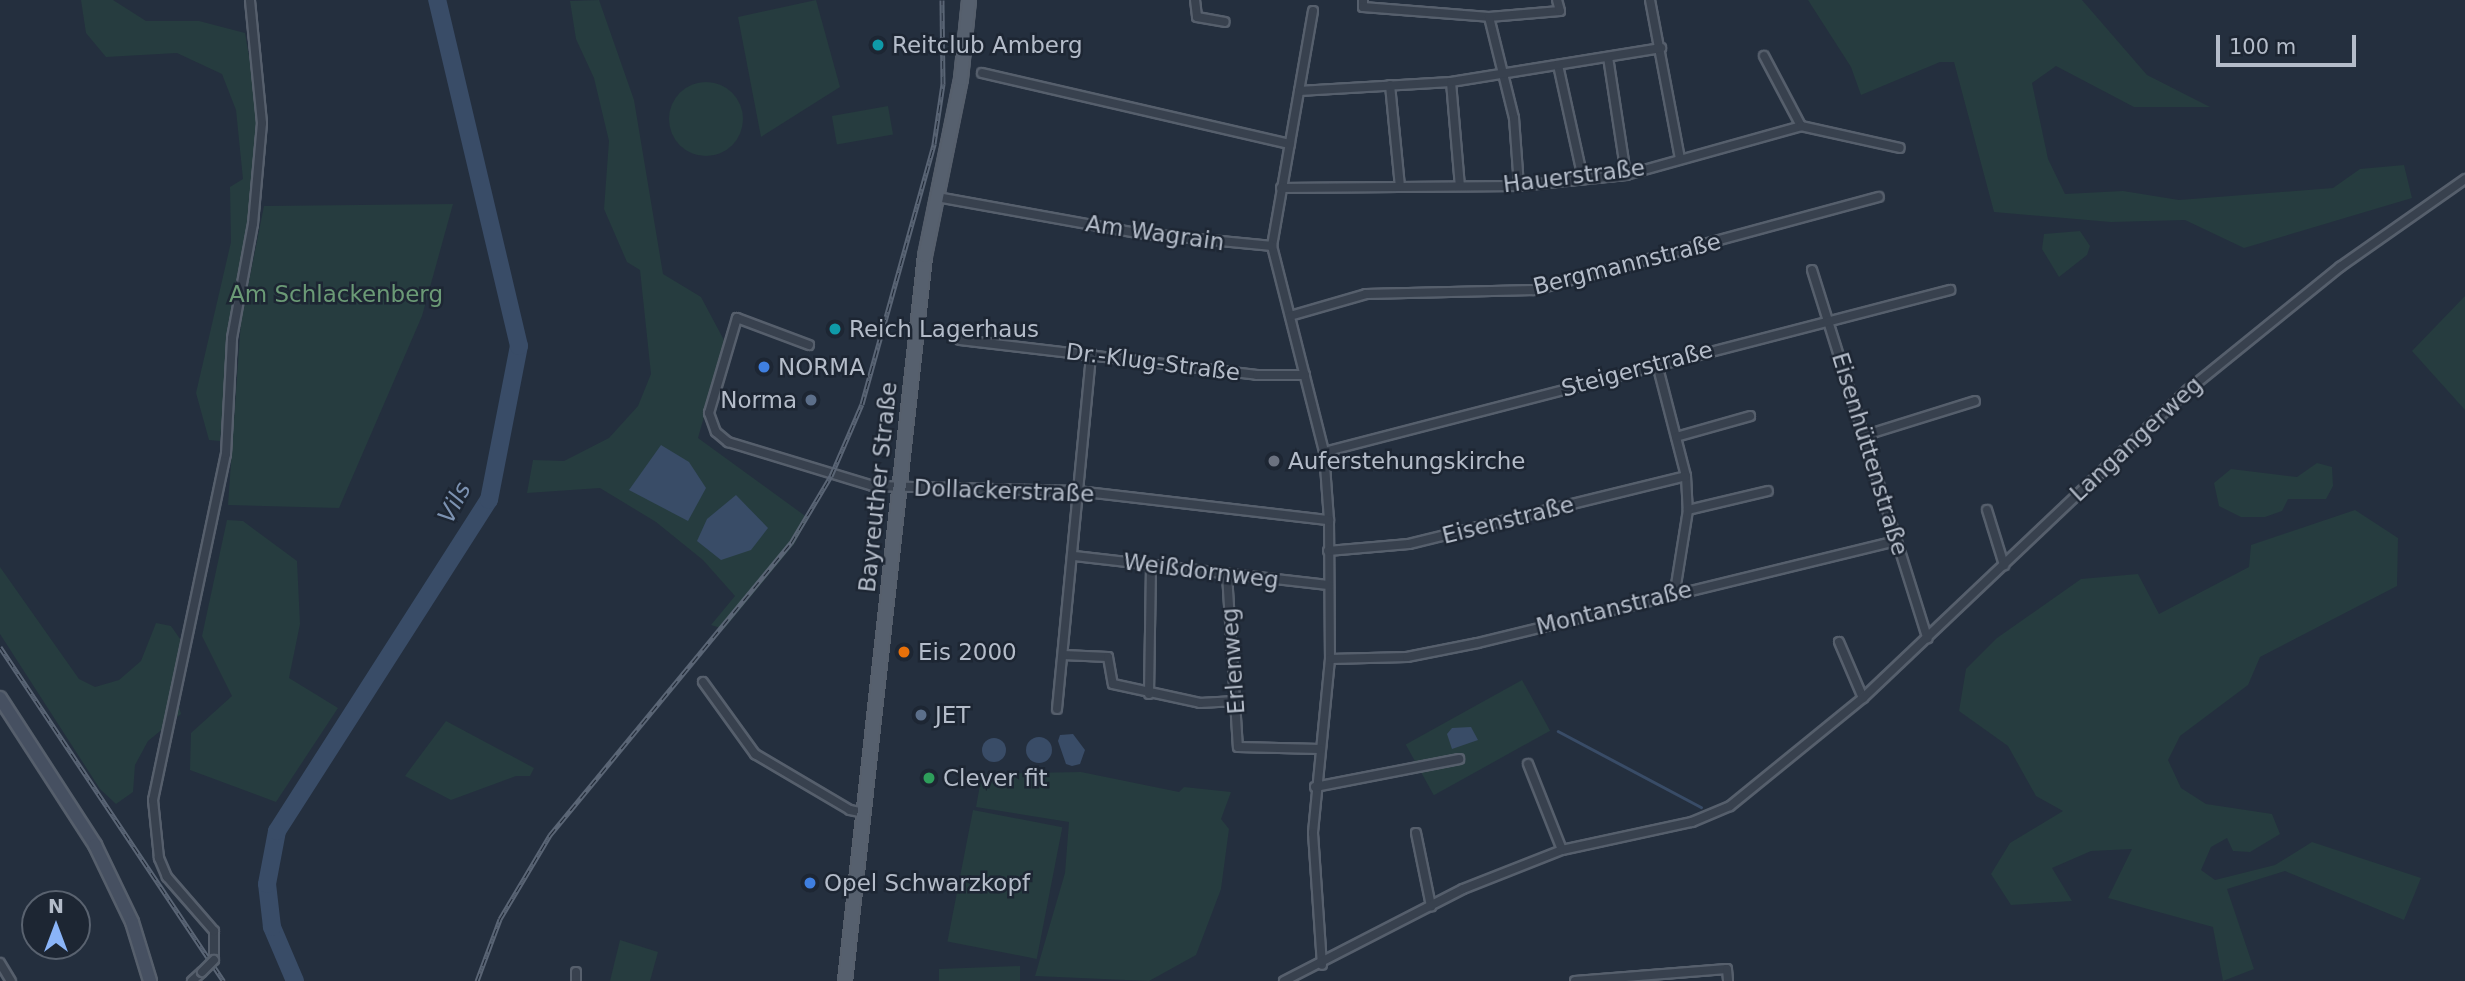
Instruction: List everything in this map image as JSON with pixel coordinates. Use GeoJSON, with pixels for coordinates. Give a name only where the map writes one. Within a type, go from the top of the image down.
{"type":"FeatureCollection","features":[{"type":"Feature","properties":{"kind":"main road","name":"Bayreuther Straße"},"geometry":{"type":"LineString","coordinates":[[845,981],[897,487],[937,197],[961,79],[969,0]]}},
{"type":"Feature","properties":{"kind":"main road"},"geometry":{"type":"LineString","coordinates":[[0,698],[96,845],[132,922],[150,981]]}},
{"type":"Feature","properties":{"kind":"street"},"geometry":{"type":"LineString","coordinates":[[192,981],[214,960],[214,931],[167,877],[159,858],[153,800],[226,454],[232,338],[253,224],[262,123],[250,0]]}},
{"type":"Feature","properties":{"kind":"street"},"geometry":{"type":"LineString","coordinates":[[1195,0],[1198,17],[1225,22]]}},
{"type":"Feature","properties":{"kind":"street"},"geometry":{"type":"LineString","coordinates":[[1363,0],[1363,7],[1489,17],[1560,11],[1557,0]]}},
{"type":"Feature","properties":{"kind":"street"},"geometry":{"type":"LineString","coordinates":[[1650,0],[1680,159]]}},
{"type":"Feature","properties":{"kind":"street"},"geometry":{"type":"LineString","coordinates":[[1312,11],[1303,78],[1272,246],[1324,452],[1329,520],[1330,659],[1315,787],[1313,864],[1322,965]]}},
{"type":"Feature","properties":{"kind":"street"},"geometry":{"type":"LineString","coordinates":[[1489,17],[1514,118],[1519,186]]}},
{"type":"Feature","properties":{"kind":"street"},"geometry":{"type":"LineString","coordinates":[[1299,91],[1451,82],[1661,48]]}},
{"type":"Feature","properties":{"kind":"street"},"geometry":{"type":"LineString","coordinates":[[1764,56],[1801,126]]}},
{"type":"Feature","properties":{"kind":"street"},"geometry":{"type":"LineString","coordinates":[[1608,57],[1626,175]]}},
{"type":"Feature","properties":{"kind":"street"},"geometry":{"type":"LineString","coordinates":[[1558,65],[1583,179]]}},
{"type":"Feature","properties":{"kind":"street"},"geometry":{"type":"LineString","coordinates":[[982,73],[1290,144]]}},
{"type":"Feature","properties":{"kind":"street"},"geometry":{"type":"LineString","coordinates":[[1451,82],[1460,186]]}},
{"type":"Feature","properties":{"kind":"street"},"geometry":{"type":"LineString","coordinates":[[1390,85],[1400,187]]}},
{"type":"Feature","properties":{"kind":"street","name":"Hauerstraße"},"geometry":{"type":"LineString","coordinates":[[1281,188],[1519,186],[1626,175],[1801,126],[1900,148]]}},
{"type":"Feature","properties":{"kind":"street","name":"Langangerweg"},"geometry":{"type":"LineString","coordinates":[[1284,981],[1322,965],[1431,906],[1562,850],[1692,822],[1730,806],[1863,698],[2178,399],[2274,318],[2465,179]]}},
{"type":"Feature","properties":{"kind":"street","name":"Am Wagrain"},"geometry":{"type":"LineString","coordinates":[[937,197],[1138,233],[1272,246]]}},
{"type":"Feature","properties":{"kind":"street","name":"Bergmannstraße"},"geometry":{"type":"LineString","coordinates":[[1290,316],[1366,294],[1534,290],[1879,197]]}},
{"type":"Feature","properties":{"kind":"street","name":"Eisenhüttenstraße"},"geometry":{"type":"LineString","coordinates":[[1812,270],[1866,435],[1927,638]]}},
{"type":"Feature","properties":{"kind":"street","name":"Steigerstraße"},"geometry":{"type":"LineString","coordinates":[[1324,452],[1827,319],[1950,290]]}},
{"type":"Feature","properties":{"kind":"street","name":"Dollackerstraße"},"geometry":{"type":"LineString","coordinates":[[809,345],[737,318],[712,398],[712,425],[728,442],[831,476],[897,487],[1077,491],[1329,520]]}},
{"type":"Feature","properties":{"kind":"street","name":"Dr.-Klug-Straße"},"geometry":{"type":"LineString","coordinates":[[960,340],[1257,375],[1305,375]]}},
{"type":"Feature","properties":{"kind":"street"},"geometry":{"type":"LineString","coordinates":[[1057,709],[1074,556],[1077,491],[1091,354]]}},
{"type":"Feature","properties":{"kind":"street"},"geometry":{"type":"LineString","coordinates":[[1657,364],[1686,476],[1688,510],[1675,592]]}},
{"type":"Feature","properties":{"kind":"street"},"geometry":{"type":"LineString","coordinates":[[1866,435],[1975,401]]}},
{"type":"Feature","properties":{"kind":"street"},"geometry":{"type":"LineString","coordinates":[[1676,437],[1750,416]]}},
{"type":"Feature","properties":{"kind":"street","name":"Eisenstraße"},"geometry":{"type":"LineString","coordinates":[[1328,551],[1409,544],[1686,476]]}},
{"type":"Feature","properties":{"kind":"street"},"geometry":{"type":"LineString","coordinates":[[1688,510],[1768,491]]}},
{"type":"Feature","properties":{"kind":"street"},"geometry":{"type":"LineString","coordinates":[[1987,510],[2004,565]]}},
{"type":"Feature","properties":{"kind":"street","name":"Montanstraße"},"geometry":{"type":"LineString","coordinates":[[1330,659],[1407,657],[1478,643],[1675,592],[1804,567],[1896,541]]}},
{"type":"Feature","properties":{"kind":"street","name":"Weißdornweg"},"geometry":{"type":"LineString","coordinates":[[1074,556],[1328,585]]}},
{"type":"Feature","properties":{"kind":"street"},"geometry":{"type":"LineString","coordinates":[[1149,694],[1151,565]]}},
{"type":"Feature","properties":{"kind":"street","name":"Erlenweg"},"geometry":{"type":"LineString","coordinates":[[1227,574],[1238,747],[1320,749]]}},
{"type":"Feature","properties":{"kind":"street"},"geometry":{"type":"LineString","coordinates":[[1839,642],[1863,698]]}},
{"type":"Feature","properties":{"kind":"street"},"geometry":{"type":"LineString","coordinates":[[1063,655],[1108,657],[1113,684],[1149,694],[1200,703],[1236,701]]}},
{"type":"Feature","properties":{"kind":"street"},"geometry":{"type":"LineString","coordinates":[[703,682],[755,754],[850,810],[864,813]]}},
{"type":"Feature","properties":{"kind":"street"},"geometry":{"type":"LineString","coordinates":[[1315,787],[1459,759]]}},
{"type":"Feature","properties":{"kind":"street"},"geometry":{"type":"LineString","coordinates":[[1528,764],[1562,850]]}},
{"type":"Feature","properties":{"kind":"street"},"geometry":{"type":"LineString","coordinates":[[1416,833],[1431,906]]}},
{"type":"Feature","properties":{"kind":"street"},"geometry":{"type":"LineString","coordinates":[[0,962],[11,981]]}},
{"type":"Feature","properties":{"kind":"street"},"geometry":{"type":"LineString","coordinates":[[1575,981],[1727,969],[1728,981]]}},
{"type":"Feature","properties":{"kind":"green space"},"geometry":{"type":"Polygon","coordinates":[[[81,0],[113,0],[146,21],[199,21],[245,33],[258,109],[258,164],[229,332],[220,441],[209,440],[196,393],[231,242],[230,187],[243,179],[236,110],[222,74],[177,53],[106,57],[86,33],[81,0]]]}},
{"type":"Feature","properties":{"kind":"green space"},"geometry":{"type":"Polygon","coordinates":[[[599,0],[634,100],[663,274],[701,297],[725,342],[698,438],[808,518],[795,543],[724,629],[711,625],[735,596],[703,560],[656,522],[600,488],[527,493],[533,460],[564,461],[609,438],[638,406],[651,374],[640,270],[627,262],[604,209],[609,141],[594,78],[576,39],[570,1],[599,0]]]}},
{"type":"Feature","properties":{"kind":"green space"},"geometry":{"type":"Polygon","coordinates":[[[816,0],[840,87],[761,137],[738,17],[816,0]]]}},
{"type":"Feature","properties":{"kind":"green space"},"geometry":{"type":"Polygon","coordinates":[[[1808,0],[2082,0],[2147,75],[2210,107],[2134,107],[2056,66],[2032,83],[2048,159],[2065,194],[2123,191],[2179,200],[2333,188],[2360,169],[2404,165],[2412,198],[2244,248],[2185,220],[2111,222],[1994,212],[1954,62],[1940,62],[1861,95],[1851,67],[1808,0]]]}},
{"type":"Feature","properties":{"kind":"green space"},"geometry":{"type":"Polygon","coordinates":[[[699,82],[713,82],[727,88],[737,98],[743,119],[741,133],[727,150],[713,156],[699,156],[685,150],[675,140],[669,126],[669,112],[675,98],[685,88],[699,82]]]}},
{"type":"Feature","properties":{"kind":"green space"},"geometry":{"type":"Polygon","coordinates":[[[888,106],[893,135],[837,144],[832,116],[888,106]]]}},
{"type":"Feature","properties":{"kind":"green space","name":"Am Schlackenberg"},"geometry":{"type":"Polygon","coordinates":[[[453,204],[422,316],[339,508],[228,505],[241,321],[264,206],[453,204]]]}},
{"type":"Feature","properties":{"kind":"green space"},"geometry":{"type":"Polygon","coordinates":[[[2080,231],[2090,246],[2087,255],[2059,277],[2042,249],[2044,234],[2080,231]]]}},
{"type":"Feature","properties":{"kind":"green space"},"geometry":{"type":"Polygon","coordinates":[[[2465,296],[2465,410],[2412,351],[2465,296]]]}},
{"type":"Feature","properties":{"kind":"green space"},"geometry":{"type":"Polygon","coordinates":[[[2317,463],[2332,467],[2333,486],[2326,499],[2288,499],[2282,511],[2265,517],[2241,517],[2219,506],[2214,483],[2231,469],[2297,477],[2317,463]]]}},
{"type":"Feature","properties":{"kind":"green space"},"geometry":{"type":"Polygon","coordinates":[[[2355,510],[2398,538],[2397,586],[2260,657],[2248,685],[2180,736],[2168,760],[2181,788],[2206,804],[2272,814],[2280,834],[2250,852],[2233,851],[2227,838],[2211,847],[2201,870],[2215,880],[2275,865],[2312,842],[2421,878],[2404,920],[2285,871],[2227,889],[2254,969],[2223,981],[2213,927],[2108,898],[2132,849],[2091,851],[2052,868],[2072,901],[2011,905],[1991,874],[2010,843],[2063,811],[2036,796],[2008,746],[1959,711],[1966,669],[1997,638],[2081,579],[2138,574],[2159,614],[2249,567],[2251,545],[2355,510]]]}},
{"type":"Feature","properties":{"kind":"green space"},"geometry":{"type":"Polygon","coordinates":[[[227,520],[243,521],[297,561],[300,624],[289,678],[338,708],[276,802],[190,770],[191,733],[232,696],[202,636],[227,520]]]}},
{"type":"Feature","properties":{"kind":"green space"},"geometry":{"type":"Polygon","coordinates":[[[0,567],[79,679],[95,687],[119,680],[141,661],[156,623],[171,626],[185,646],[175,691],[181,714],[148,741],[135,765],[133,792],[116,804],[100,789],[0,634],[0,567]]]}},
{"type":"Feature","properties":{"kind":"green space"},"geometry":{"type":"Polygon","coordinates":[[[1522,680],[1550,731],[1434,795],[1406,744],[1522,680]]]}},
{"type":"Feature","properties":{"kind":"green space"},"geometry":{"type":"Polygon","coordinates":[[[446,721],[534,768],[530,776],[516,776],[451,800],[405,776],[446,721]]]}},
{"type":"Feature","properties":{"kind":"green space"},"geometry":{"type":"Polygon","coordinates":[[[1081,772],[1179,792],[1184,787],[1231,792],[1221,819],[1229,829],[1221,889],[1196,955],[1149,981],[1035,976],[1065,873],[1069,822],[976,807],[982,774],[1081,772]]]}},
{"type":"Feature","properties":{"kind":"green space"},"geometry":{"type":"Polygon","coordinates":[[[973,810],[1062,827],[1037,959],[947,942],[973,810]]]}},
{"type":"Feature","properties":{"kind":"green space"},"geometry":{"type":"Polygon","coordinates":[[[620,940],[658,952],[650,981],[610,981],[620,940]]]}},
{"type":"Feature","properties":{"kind":"green space"},"geometry":{"type":"Polygon","coordinates":[[[1020,966],[1020,981],[939,981],[939,969],[1020,966]]]}},
{"type":"Feature","properties":{"kind":"water"},"geometry":{"type":"Polygon","coordinates":[[[661,445],[689,462],[706,488],[688,521],[629,490],[661,445]]]}},
{"type":"Feature","properties":{"kind":"water"},"geometry":{"type":"Polygon","coordinates":[[[736,495],[768,528],[751,550],[721,560],[697,541],[707,519],[736,495]]]}},
{"type":"Feature","properties":{"kind":"water"},"geometry":{"type":"Polygon","coordinates":[[[1471,727],[1478,740],[1452,749],[1447,734],[1452,728],[1471,727]]]}},
{"type":"Feature","properties":{"kind":"water"},"geometry":{"type":"Polygon","coordinates":[[[1073,734],[1085,750],[1080,764],[1072,766],[1066,764],[1058,741],[1060,735],[1073,734]]]}},
{"type":"Feature","properties":{"kind":"water"},"geometry":{"type":"Polygon","coordinates":[[[1039,737],[1048,741],[1052,750],[1048,759],[1039,763],[1030,759],[1026,750],[1030,741],[1039,737]]]}},
{"type":"Feature","properties":{"kind":"water"},"geometry":{"type":"Polygon","coordinates":[[[994,738],[1003,741],[1006,750],[1003,759],[994,762],[985,759],[982,750],[985,741],[994,738]]]}},
{"type":"Feature","properties":{"kind":"waterway","name":"Vils"},"geometry":{"type":"LineString","coordinates":[[295,981],[272,927],[267,884],[277,831],[489,500],[519,346],[437,0]]}},
{"type":"Feature","properties":{"kind":"waterway"},"geometry":{"type":"LineString","coordinates":[[1558,731],[1701,807]]}},
{"type":"Feature","properties":{"kind":"railway"},"geometry":{"type":"LineString","coordinates":[[477,981],[500,919],[550,835],[791,543],[831,476],[862,404],[934,144],[943,84],[942,0]]}},
{"type":"Feature","properties":{"kind":"railway"},"geometry":{"type":"LineString","coordinates":[[0,647],[224,981]]}},
{"type":"Feature","properties":{"kind":"place","name":"Reitclub Amberg"},"geometry":{"type":"Point","coordinates":[878,45]}},
{"type":"Feature","properties":{"kind":"place","name":"Reich Lagerhaus"},"geometry":{"type":"Point","coordinates":[835,329]}},
{"type":"Feature","properties":{"kind":"place","name":"NORMA"},"geometry":{"type":"Point","coordinates":[764,367]}},
{"type":"Feature","properties":{"kind":"place","name":"Norma"},"geometry":{"type":"Point","coordinates":[811,400]}},
{"type":"Feature","properties":{"kind":"place","name":"Auferstehungskirche"},"geometry":{"type":"Point","coordinates":[1274,461]}},
{"type":"Feature","properties":{"kind":"place","name":"Eis 2000"},"geometry":{"type":"Point","coordinates":[904,652]}},
{"type":"Feature","properties":{"kind":"place","name":"JET"},"geometry":{"type":"Point","coordinates":[921,715]}},
{"type":"Feature","properties":{"kind":"place","name":"Clever fit"},"geometry":{"type":"Point","coordinates":[929,778]}},
{"type":"Feature","properties":{"kind":"place","name":"Opel Schwarzkopf"},"geometry":{"type":"Point","coordinates":[810,883]}}]}
